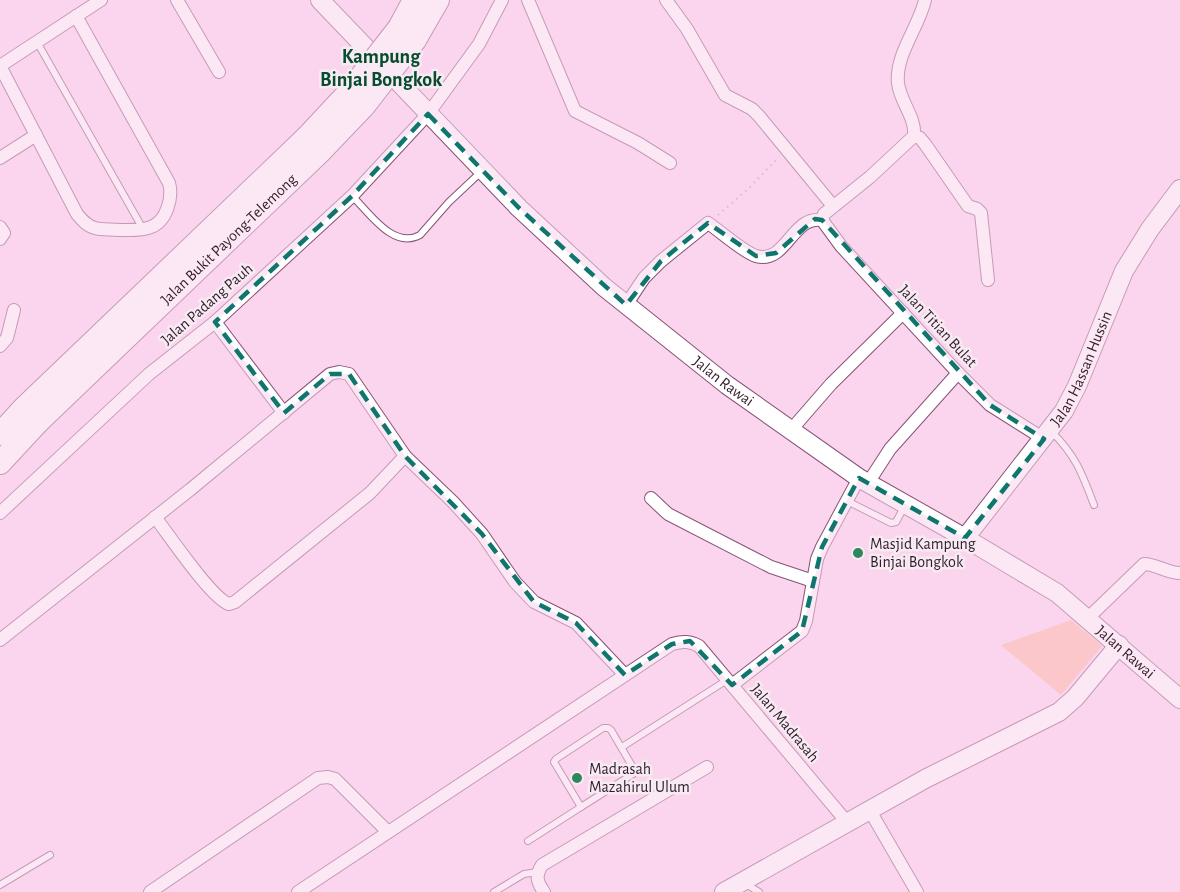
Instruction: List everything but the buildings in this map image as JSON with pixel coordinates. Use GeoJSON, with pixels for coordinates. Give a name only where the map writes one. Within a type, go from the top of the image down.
{"type":"FeatureCollection","features":[{"type":"Feature","properties":{"kind":"highway","name":"Jalan Bukit Payong-Telemong"},"geometry":{"type":"LineString","coordinates":[[407,34],[414,0]]}},
{"type":"Feature","properties":{"kind":"highway","name":"Jalan Bukit Payong-Telemong"},"geometry":{"type":"LineString","coordinates":[[0,463],[39,422],[321,152],[356,99],[407,34],[438,0]]}},
{"type":"Feature","properties":{"kind":"highway","name":"Jalan Bukit Payong-Telemong"},"geometry":{"type":"LineString","coordinates":[[0,434],[24,408],[307,137],[356,99]]}},
{"type":"Feature","properties":{"kind":"main road","name":"Jalan Rawai"},"geometry":{"type":"LineString","coordinates":[[322,1],[483,171],[561,248],[626,305],[727,385],[864,480],[965,537],[1057,593],[1180,699]]}},
{"type":"Feature","properties":{"kind":"main road","name":"Jalan Hassan Hussin"},"geometry":{"type":"LineString","coordinates":[[965,537],[1047,435],[1077,386],[1124,271],[1150,229],[1180,189]]}},
{"type":"Feature","properties":{"kind":"main road"},"geometry":{"type":"LineString","coordinates":[[724,892],[846,821],[1059,712],[1075,698],[1119,645]]}},
{"type":"Feature","properties":{"kind":"street"},"geometry":{"type":"LineString","coordinates":[[76,16],[169,183],[170,200],[160,220],[155,225],[144,229],[96,229],[83,221],[77,214],[0,66],[76,16],[101,0]]}},
{"type":"Feature","properties":{"kind":"street"},"geometry":{"type":"LineString","coordinates":[[177,0],[219,72]]}},
{"type":"Feature","properties":{"kind":"street"},"geometry":{"type":"LineString","coordinates":[[428,114],[478,44],[502,0]]}},
{"type":"Feature","properties":{"kind":"street"},"geometry":{"type":"LineString","coordinates":[[528,0],[575,111],[638,143],[670,163]]}},
{"type":"Feature","properties":{"kind":"street"},"geometry":{"type":"LineString","coordinates":[[666,0],[687,28],[725,94],[752,109],[833,206]]}},
{"type":"Feature","properties":{"kind":"street"},"geometry":{"type":"LineString","coordinates":[[626,305],[644,278],[656,266],[708,223],[751,253],[766,257],[776,253],[806,222],[815,219],[822,220],[824,214],[892,158],[914,136],[914,126],[900,91],[898,73],[925,0]]}},
{"type":"Feature","properties":{"kind":"street","name":"Jalan Padang Pauh"},"geometry":{"type":"LineString","coordinates":[[0,513],[149,374],[215,322],[352,196],[428,114]]}},
{"type":"Feature","properties":{"kind":"street"},"geometry":{"type":"LineString","coordinates":[[0,158],[36,135]]}},
{"type":"Feature","properties":{"kind":"street"},"geometry":{"type":"LineString","coordinates":[[914,136],[920,138],[925,144],[968,206],[981,213],[988,280]]}},
{"type":"Feature","properties":{"kind":"street","name":"Jalan Titian Bulat"},"geometry":{"type":"LineString","coordinates":[[822,220],[841,246],[990,405],[1047,435]]}},
{"type":"Feature","properties":{"kind":"street"},"geometry":{"type":"LineString","coordinates":[[0,227],[4,233],[0,239]]}},
{"type":"Feature","properties":{"kind":"street"},"geometry":{"type":"LineString","coordinates":[[0,346],[7,338],[14,310]]}},
{"type":"Feature","properties":{"kind":"street"},"geometry":{"type":"LineString","coordinates":[[791,430],[831,384],[903,313]]}},
{"type":"Feature","properties":{"kind":"street"},"geometry":{"type":"LineString","coordinates":[[215,322],[284,413]]}},
{"type":"Feature","properties":{"kind":"street"},"geometry":{"type":"LineString","coordinates":[[0,640],[330,374],[339,372],[349,374],[405,456],[453,502],[482,534],[508,572],[534,602],[576,623],[625,675],[298,892]]}},
{"type":"Feature","properties":{"kind":"street"},"geometry":{"type":"LineString","coordinates":[[730,682],[802,631],[822,547],[847,500],[958,373]]}},
{"type":"Feature","properties":{"kind":"street"},"geometry":{"type":"LineString","coordinates":[[155,517],[206,584],[218,597],[229,604],[235,602],[370,493],[405,456]]}},
{"type":"Feature","properties":{"kind":"street"},"geometry":{"type":"LineString","coordinates":[[651,498],[668,514],[761,562],[813,581]]}},
{"type":"Feature","properties":{"kind":"street"},"geometry":{"type":"LineString","coordinates":[[1088,618],[1144,564],[1150,564],[1171,573],[1180,573]]}},
{"type":"Feature","properties":{"kind":"street","name":"Jalan Madrasah"},"geometry":{"type":"LineString","coordinates":[[625,675],[672,644],[690,641],[699,646],[846,821]]}},
{"type":"Feature","properties":{"kind":"street"},"geometry":{"type":"LineString","coordinates":[[544,892],[537,882],[538,872],[542,865],[707,767]]}},
{"type":"Feature","properties":{"kind":"street"},"geometry":{"type":"LineString","coordinates":[[150,892],[318,778],[334,779],[388,832]]}},
{"type":"Feature","properties":{"kind":"street"},"geometry":{"type":"LineString","coordinates":[[869,809],[918,892]]}},
{"type":"Feature","properties":{"kind":"lane"},"geometry":{"type":"LineString","coordinates":[[37,42],[144,229]]}},
{"type":"Feature","properties":{"kind":"lane"},"geometry":{"type":"LineString","coordinates":[[352,196],[391,234],[403,238],[414,238],[420,235],[449,201],[483,171]]}},
{"type":"Feature","properties":{"kind":"lane"},"geometry":{"type":"LineString","coordinates":[[1047,435],[1068,448],[1075,459],[1094,505]]}},
{"type":"Feature","properties":{"kind":"lane"},"geometry":{"type":"LineString","coordinates":[[847,500],[891,523],[896,522],[905,504]]}},
{"type":"Feature","properties":{"kind":"lane"},"geometry":{"type":"LineString","coordinates":[[622,747],[730,682]]}},
{"type":"Feature","properties":{"kind":"lane"},"geometry":{"type":"LineString","coordinates":[[528,841],[635,773],[634,767],[611,730],[605,728],[555,760],[555,765],[581,807]]}},
{"type":"Feature","properties":{"kind":"lane"},"geometry":{"type":"LineString","coordinates":[[0,885],[50,855]]}},
{"type":"Feature","properties":{"kind":"lane"},"geometry":{"type":"LineString","coordinates":[[494,892],[524,874],[538,872]]}},
{"type":"Feature","properties":{"kind":"lane"},"geometry":{"type":"LineString","coordinates":[[742,881],[759,892]]}},
{"type":"Feature","properties":{"kind":"path"},"geometry":{"type":"LineString","coordinates":[[708,223],[748,189],[775,160],[788,150]]}},
{"type":"Feature","properties":{"kind":"highlighted area"},"geometry":{"type":"Polygon","coordinates":[[[428,114],[519,208],[626,305],[661,261],[708,223],[756,256],[776,253],[815,219],[822,220],[990,405],[1044,439],[965,538],[859,478],[822,547],[802,631],[732,685],[690,641],[672,644],[625,675],[576,623],[534,602],[482,534],[405,456],[349,374],[330,374],[284,413],[215,322],[352,196],[428,114]]]}},
{"type":"Feature","properties":{"kind":"shaded area"},"geometry":{"type":"Polygon","coordinates":[[[1071,620],[1102,646],[1061,695],[1001,645],[1071,620]]]}},
{"type":"Feature","properties":{"kind":"place","name":"Masjid Kampung Binjai Bongkok"},"geometry":{"type":"Point","coordinates":[858,553]}},
{"type":"Feature","properties":{"kind":"place","name":"Madrasah Mazahirul Ulum"},"geometry":{"type":"Point","coordinates":[577,778]}},
{"type":"Feature","properties":{"kind":"district","name":"Kampung Binjai Bongkok"},"geometry":{"type":"Point","coordinates":[381,68]}}]}
